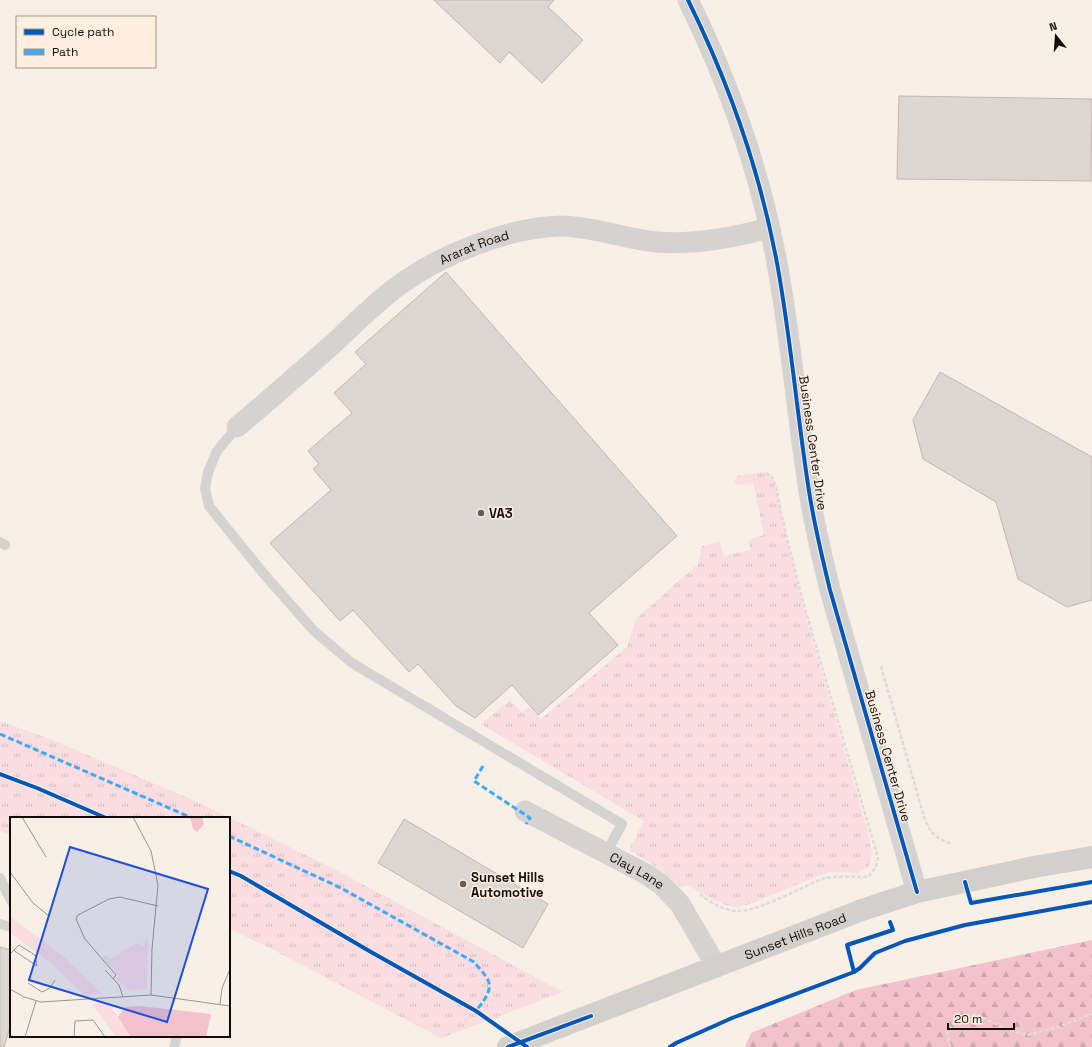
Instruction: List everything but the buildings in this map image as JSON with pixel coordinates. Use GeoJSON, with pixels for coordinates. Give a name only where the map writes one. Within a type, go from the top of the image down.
{"type":"FeatureCollection","features":[{"type":"Feature","properties":{"kind":"main road","name":"Sunset Hills Road"},"geometry":{"type":"LineString","coordinates":[[508,1047],[862,910],[917,892],[1034,867],[1092,857]]}},
{"type":"Feature","properties":{"kind":"street","name":"Business Center Drive"},"geometry":{"type":"LineString","coordinates":[[688,0],[715,58],[736,110],[756,174],[769,228],[784,304],[809,492],[822,556],[830,590],[917,892]]}},
{"type":"Feature","properties":{"kind":"street","name":"Ararat Road"},"geometry":{"type":"LineString","coordinates":[[237,427],[397,287],[429,266],[481,243],[518,232],[561,226],[648,241],[678,243],[711,241],[769,228]]}},
{"type":"Feature","properties":{"kind":"street","name":"Clay Lane"},"geometry":{"type":"LineString","coordinates":[[525,810],[646,874],[662,885],[680,904],[716,967]]}},
{"type":"Feature","properties":{"kind":"lane"},"geometry":{"type":"LineString","coordinates":[[237,427],[217,451],[208,472],[205,489],[209,506],[263,573],[314,630],[352,663],[622,824],[606,853]]}},
{"type":"Feature","properties":{"kind":"lane"},"geometry":{"type":"LineString","coordinates":[[0,878],[10,899]]}},
{"type":"Feature","properties":{"kind":"lane"},"geometry":{"type":"LineString","coordinates":[[0,924],[10,927]]}},
{"type":"Feature","properties":{"kind":"lane"},"geometry":{"type":"LineString","coordinates":[[174,1047],[177,1037]]}},
{"type":"Feature","properties":{"kind":"path"},"geometry":{"type":"LineString","coordinates":[[671,895],[685,888],[695,889],[705,898],[724,908],[737,911],[754,908],[827,877],[868,877],[876,867],[878,858],[801,595],[776,487],[772,477],[766,473]]}},
{"type":"Feature","properties":{"kind":"path"},"geometry":{"type":"LineString","coordinates":[[881,666],[924,817],[931,833],[952,844]]}},
{"type":"Feature","properties":{"kind":"path"},"geometry":{"type":"LineString","coordinates":[[950,1047],[947,1033],[956,1017],[976,1014],[1004,1028],[1027,1035],[1086,1018],[1092,1014]]}},
{"type":"Feature","properties":{"kind":"green space"},"geometry":{"type":"Polygon","coordinates":[[[764,472],[772,478],[775,487],[799,593],[867,829],[872,853],[869,866],[858,873],[830,872],[750,904],[737,907],[725,905],[688,885],[681,887],[663,871],[629,850],[644,821],[481,724],[510,700],[522,713],[529,707],[541,719],[627,647],[636,619],[698,564],[702,546],[720,542],[724,556],[750,550],[749,542],[751,539],[764,535],[753,483],[737,485],[734,482],[737,476],[764,472]]]}},
{"type":"Feature","properties":{"kind":"green space"},"geometry":{"type":"Polygon","coordinates":[[[0,721],[55,741],[202,804],[228,817],[10,817],[10,835],[0,831],[0,721]]]}},
{"type":"Feature","properties":{"kind":"green space"},"geometry":{"type":"Polygon","coordinates":[[[230,818],[336,870],[563,992],[441,1038],[264,945],[230,929],[230,818]]]}},
{"type":"Feature","properties":{"kind":"green space"},"geometry":{"type":"Polygon","coordinates":[[[1092,940],[1092,1047],[745,1047],[751,1033],[856,990],[1092,940]]]}},
{"type":"Feature","properties":{"kind":"marked path"},"geometry":{"type":"LineString","coordinates":[[0,734],[190,817]]}},
{"type":"Feature","properties":{"kind":"marked path"},"geometry":{"type":"LineString","coordinates":[[483,766],[474,781],[530,818],[526,824]]}},
{"type":"Feature","properties":{"kind":"marked path"},"geometry":{"type":"LineString","coordinates":[[230,836],[341,888],[474,962],[485,975],[489,984],[488,993],[476,1011]]}},
{"type":"Feature","properties":{"kind":"cycle path"},"geometry":{"type":"LineString","coordinates":[[688,0],[703,31],[730,96],[742,128],[762,195],[782,292],[805,462],[818,540],[830,590],[917,892]]}},
{"type":"Feature","properties":{"kind":"cycle path"},"geometry":{"type":"LineString","coordinates":[[0,774],[37,788],[104,817]]}},
{"type":"Feature","properties":{"kind":"cycle path"},"geometry":{"type":"LineString","coordinates":[[230,871],[241,876],[476,1011],[527,1047]]}},
{"type":"Feature","properties":{"kind":"cycle path"},"geometry":{"type":"LineString","coordinates":[[965,882],[971,903],[1092,882]]}},
{"type":"Feature","properties":{"kind":"cycle path"},"geometry":{"type":"LineString","coordinates":[[670,1047],[732,1018],[854,972],[875,953],[905,941],[965,925],[1092,902]]}},
{"type":"Feature","properties":{"kind":"cycle path"},"geometry":{"type":"LineString","coordinates":[[854,972],[847,945],[893,930],[890,922]]}},
{"type":"Feature","properties":{"kind":"cycle path"},"geometry":{"type":"LineString","coordinates":[[508,1047],[591,1016]]}},
{"type":"Feature","properties":{"kind":"place","name":"VA3"},"geometry":{"type":"Point","coordinates":[481,513]}},
{"type":"Feature","properties":{"kind":"place","name":"Sunset Hills Automotive"},"geometry":{"type":"Point","coordinates":[463,884]}}]}
